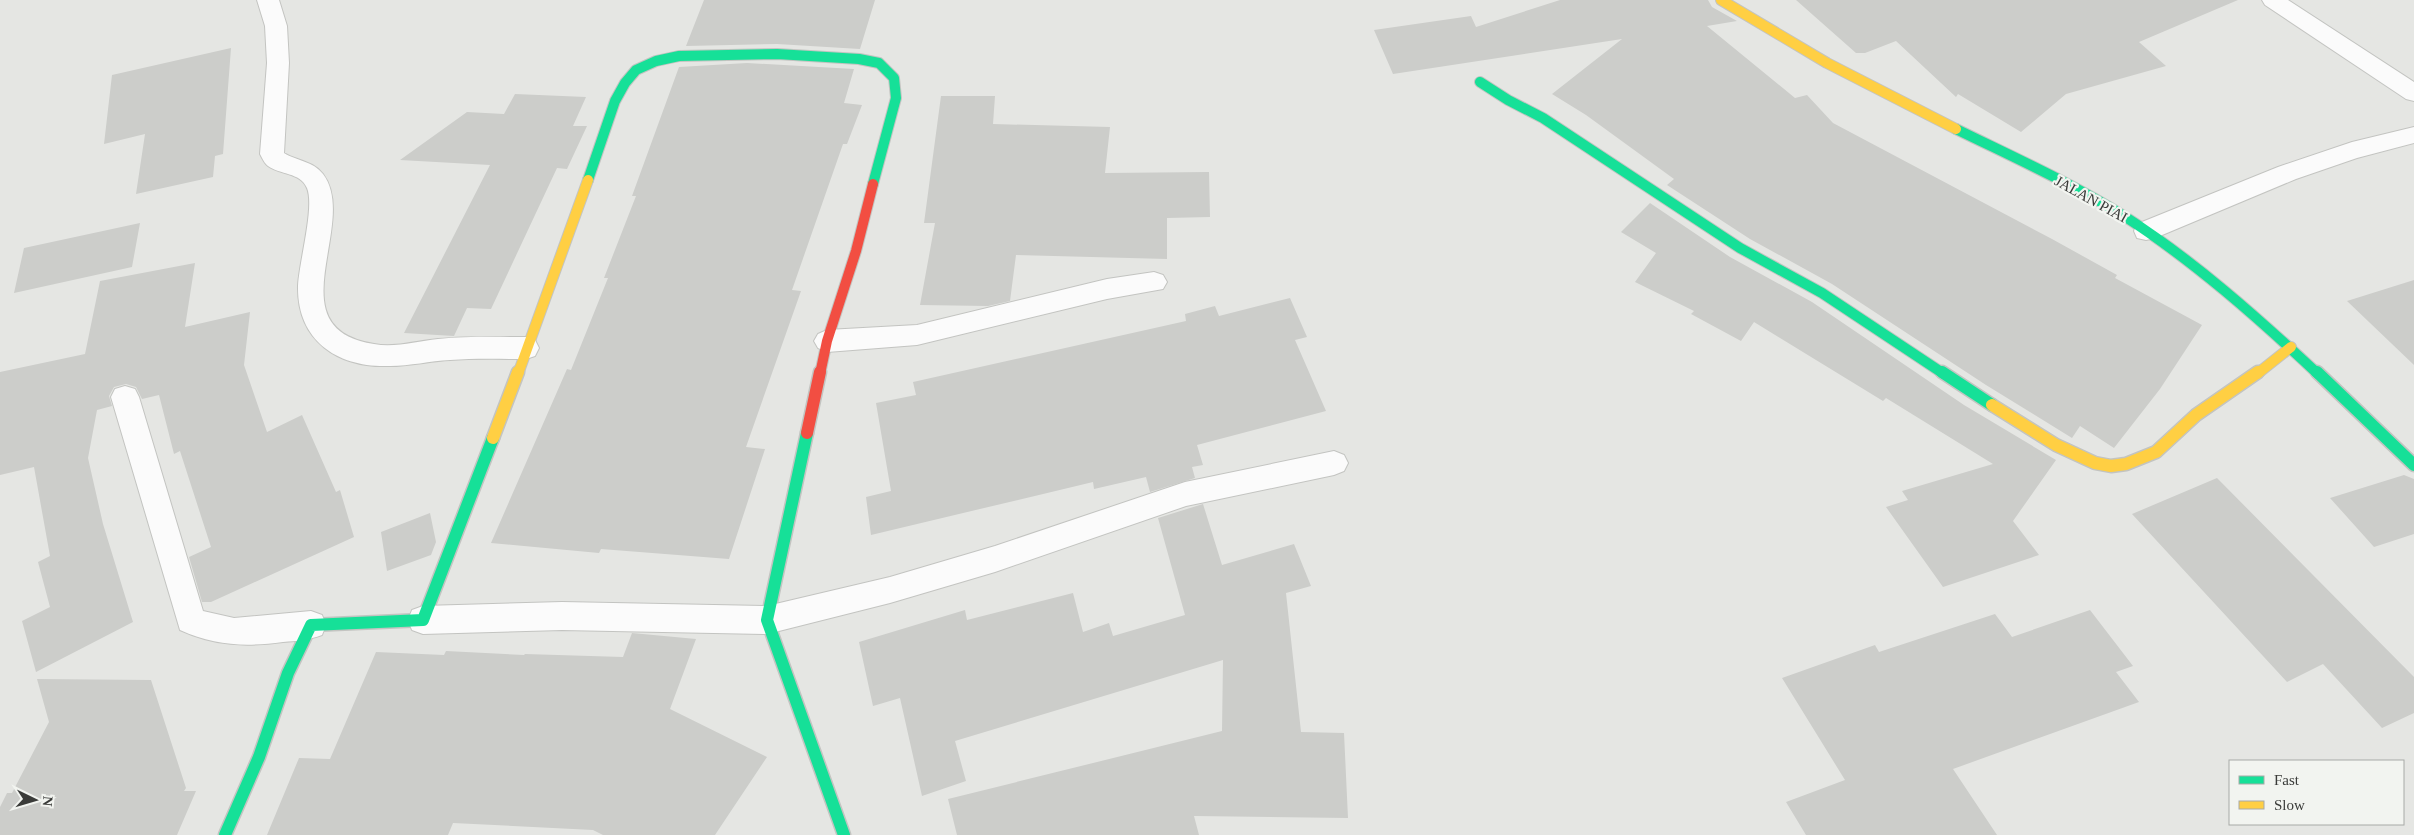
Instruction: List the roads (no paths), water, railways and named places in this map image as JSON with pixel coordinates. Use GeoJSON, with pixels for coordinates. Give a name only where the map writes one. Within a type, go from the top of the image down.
{"type":"FeatureCollection","features":[{"type":"Feature","properties":{"kind":"street"},"geometry":{"type":"LineString","coordinates":[[268,0],[276,26],[278,63],[272,154],[276,160],[299,168],[313,176],[320,189],[321,206],[310,302],[316,325],[328,338],[344,347],[372,355],[392,356],[447,349],[526,348]]}},
{"type":"Feature","properties":{"kind":"street","name":"JALAN PIAI"},"geometry":{"type":"LineString","coordinates":[[1720,0],[1827,63],[2100,202],[2146,231],[2236,298],[2292,347],[2414,465]]}},
{"type":"Feature","properties":{"kind":"street"},"geometry":{"type":"LineString","coordinates":[[2273,0],[2414,93]]}},
{"type":"Feature","properties":{"kind":"street"},"geometry":{"type":"LineString","coordinates":[[422,620],[453,544],[550,289],[615,101],[624,83],[636,70],[656,61],[679,56],[777,54],[859,59],[879,63],[894,78],[896,98],[870,202],[827,341],[767,620],[844,835]]}},
{"type":"Feature","properties":{"kind":"street"},"geometry":{"type":"LineString","coordinates":[[1480,82],[1566,133],[1740,248],[1822,294],[2056,445],[2094,463],[2111,466],[2126,464],[2156,452],[2196,415],[2238,388],[2292,347]]}},
{"type":"Feature","properties":{"kind":"street"},"geometry":{"type":"LineString","coordinates":[[2146,231],[2287,173],[2352,151],[2414,135]]}},
{"type":"Feature","properties":{"kind":"street"},"geometry":{"type":"LineString","coordinates":[[827,341],[917,334],[1107,289],[1154,282]]}},
{"type":"Feature","properties":{"kind":"street"},"geometry":{"type":"LineString","coordinates":[[125,397],[191,620],[205,629],[227,632],[311,625],[562,616],[767,620],[890,590],[995,559],[1185,494],[1334,463]]}},
{"type":"Feature","properties":{"kind":"street"},"geometry":{"type":"LineString","coordinates":[[225,835],[235,806],[258,760],[299,646],[311,625]]}}]}
